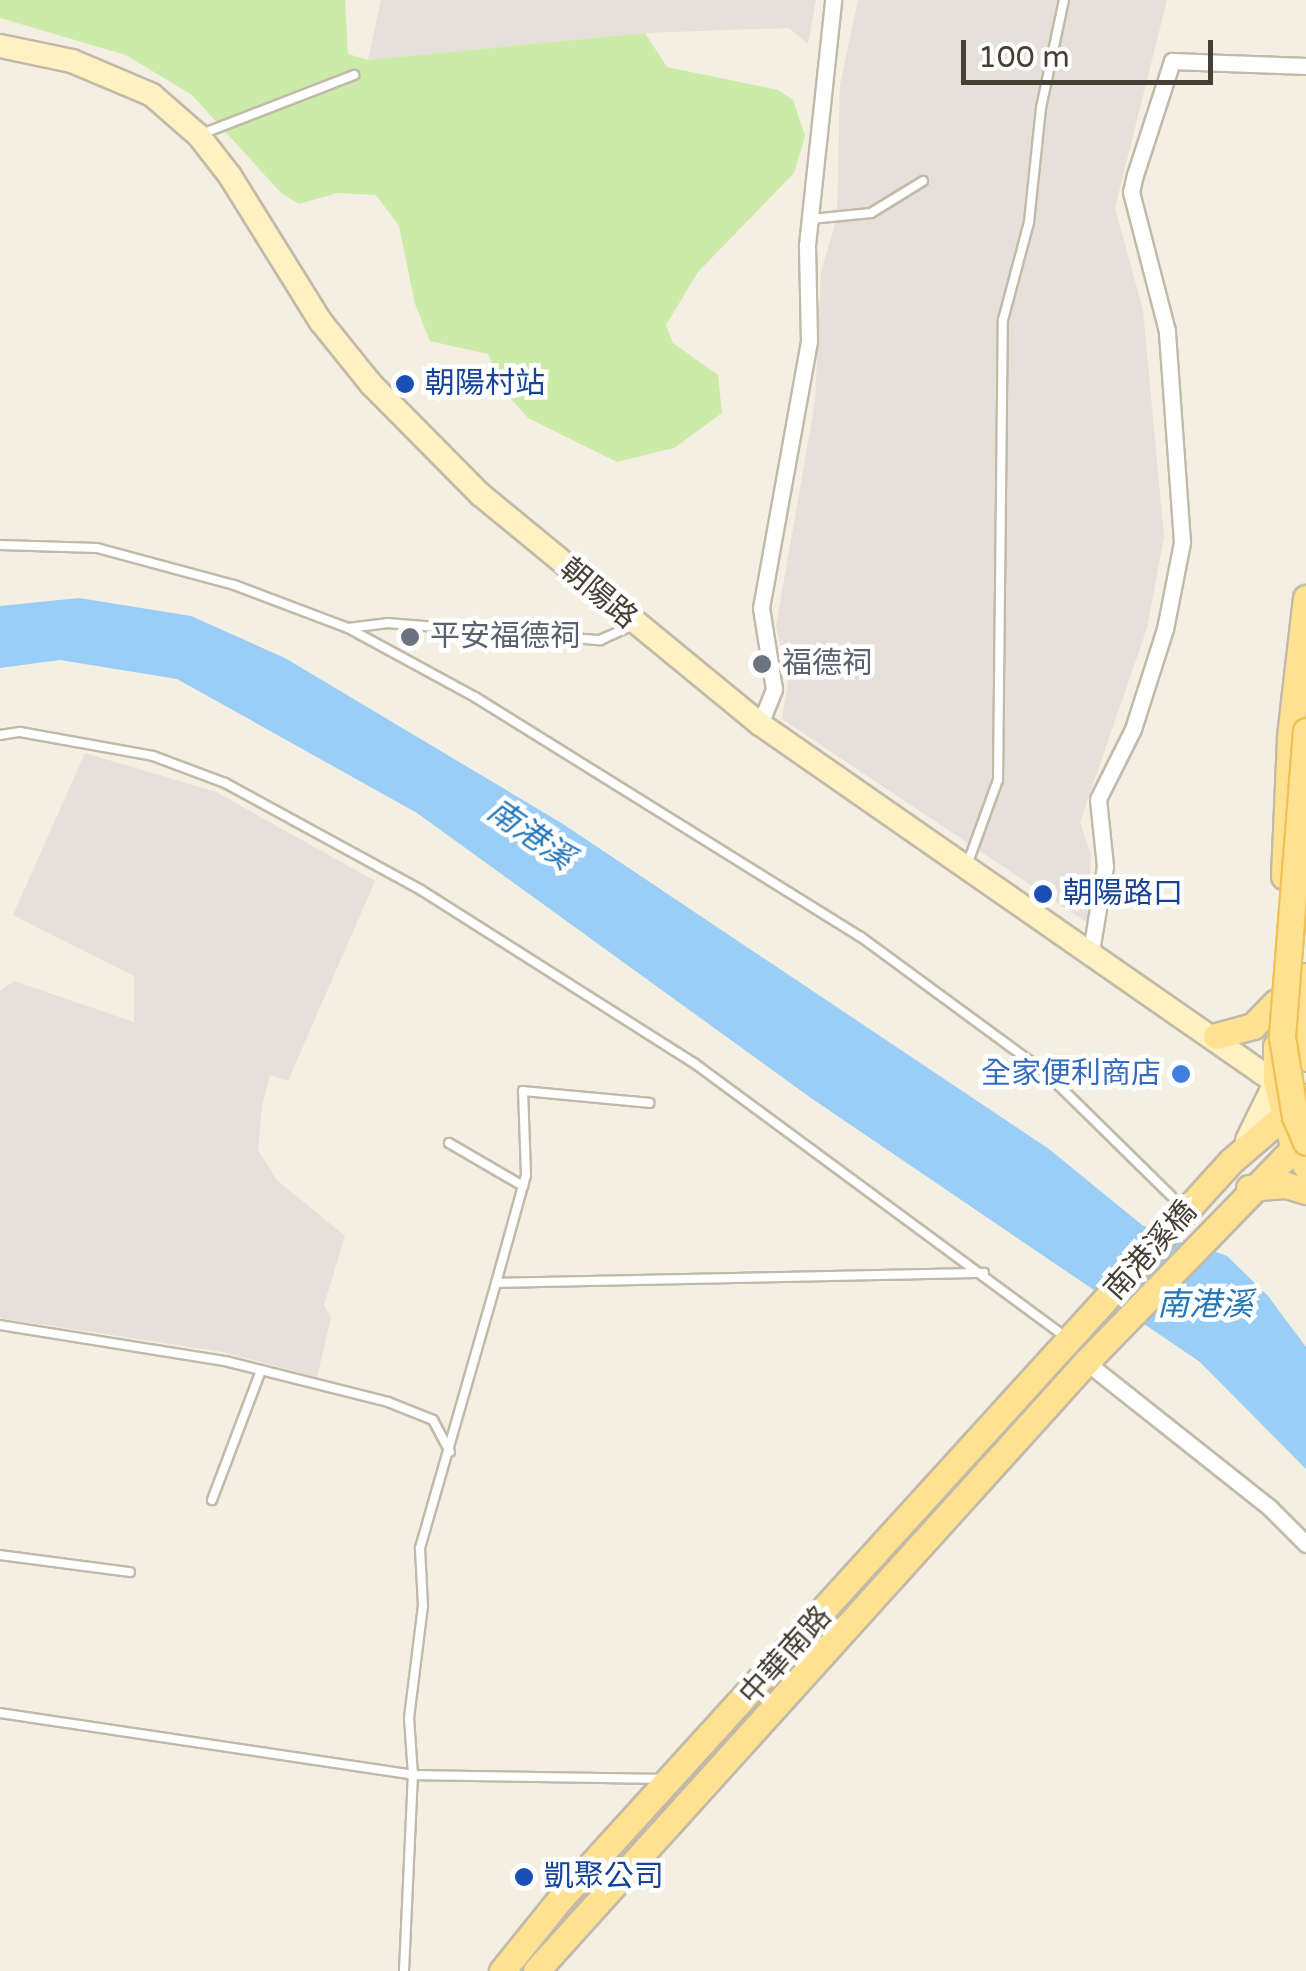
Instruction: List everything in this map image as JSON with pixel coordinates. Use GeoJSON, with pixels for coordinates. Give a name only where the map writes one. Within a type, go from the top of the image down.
{"type":"FeatureCollection","features":[{"type":"Feature","properties":{"kind":"main road"},"geometry":{"type":"LineString","coordinates":[[1301,1107],[1276,1082],[1276,1002],[1290,736],[1306,598]]}},
{"type":"Feature","properties":{"kind":"main road"},"geometry":{"type":"LineString","coordinates":[[1303,1148],[1282,1037],[1306,731]]}},
{"type":"Feature","properties":{"kind":"main road"},"geometry":{"type":"LineString","coordinates":[[1303,1148],[1292,1042],[1306,838]]}},
{"type":"Feature","properties":{"kind":"main road"},"geometry":{"type":"LineString","coordinates":[[1306,976],[1306,1058]]}},
{"type":"Feature","properties":{"kind":"main road"},"geometry":{"type":"LineString","coordinates":[[1216,1036],[1253,1026],[1276,1002]]}},
{"type":"Feature","properties":{"kind":"main road","name":"南港溪橋"},"geometry":{"type":"LineString","coordinates":[[1085,1345],[1231,1161],[1301,1107]]}},
{"type":"Feature","properties":{"kind":"main road","name":"南港溪橋"},"geometry":{"type":"LineString","coordinates":[[1085,1345],[1249,1188],[1303,1148]]}},
{"type":"Feature","properties":{"kind":"main road"},"geometry":{"type":"LineString","coordinates":[[1249,1188],[1286,1184],[1306,1192]]}},
{"type":"Feature","properties":{"kind":"main road","name":"中華南路"},"geometry":{"type":"LineString","coordinates":[[502,1971],[541,1922],[671,1779],[1085,1345]]}},
{"type":"Feature","properties":{"kind":"main road","name":"中華南路"},"geometry":{"type":"LineString","coordinates":[[536,1971],[1085,1345]]}},
{"type":"Feature","properties":{"kind":"main road"},"geometry":{"type":"LineString","coordinates":[[541,1922],[560,1943]]}},
{"type":"Feature","properties":{"kind":"street"},"geometry":{"type":"LineString","coordinates":[[760,724],[774,689],[761,608],[809,341],[811,220],[833,0]]}},
{"type":"Feature","properties":{"kind":"street","name":"朝陽路"},"geometry":{"type":"LineString","coordinates":[[0,46],[123,78],[198,136],[321,322],[371,384],[481,495],[633,625],[760,724],[1216,1036],[1276,1082]]}},
{"type":"Feature","properties":{"kind":"street"},"geometry":{"type":"LineString","coordinates":[[1091,951],[1105,866],[1098,799],[1132,730],[1154,662],[1182,542],[1167,331],[1131,192],[1135,175],[1172,61],[1306,66]]}},
{"type":"Feature","properties":{"kind":"street"},"geometry":{"type":"LineString","coordinates":[[1231,1161],[1262,1120],[1276,1082]]}},
{"type":"Feature","properties":{"kind":"street"},"geometry":{"type":"LineString","coordinates":[[1085,1345],[1306,1544]]}},
{"type":"Feature","properties":{"kind":"lane"},"geometry":{"type":"LineString","coordinates":[[967,865],[998,780],[1003,320],[1029,222],[1041,108],[1064,0]]}},
{"type":"Feature","properties":{"kind":"lane"},"geometry":{"type":"LineString","coordinates":[[198,136],[354,76]]}},
{"type":"Feature","properties":{"kind":"lane"},"geometry":{"type":"LineString","coordinates":[[811,220],[870,212],[923,182]]}},
{"type":"Feature","properties":{"kind":"lane"},"geometry":{"type":"LineString","coordinates":[[0,545],[97,548],[234,585],[348,628],[475,697],[861,937],[1046,1073],[1171,1196]]}},
{"type":"Feature","properties":{"kind":"lane"},"geometry":{"type":"LineString","coordinates":[[348,628],[387,623],[600,640],[633,625]]}},
{"type":"Feature","properties":{"kind":"lane"},"geometry":{"type":"LineString","coordinates":[[0,735],[20,732],[153,756],[226,784],[422,890],[694,1063],[1085,1345]]}},
{"type":"Feature","properties":{"kind":"lane"},"geometry":{"type":"LineString","coordinates":[[404,1971],[413,1775],[408,1718],[423,1606],[420,1548],[523,1186],[523,1090],[649,1103]]}},
{"type":"Feature","properties":{"kind":"lane"},"geometry":{"type":"LineString","coordinates":[[449,1143],[523,1186]]}},
{"type":"Feature","properties":{"kind":"lane"},"geometry":{"type":"LineString","coordinates":[[496,1282],[984,1273]]}},
{"type":"Feature","properties":{"kind":"lane"},"geometry":{"type":"LineString","coordinates":[[0,1326],[262,1370],[388,1402],[433,1420],[450,1452]]}},
{"type":"Feature","properties":{"kind":"lane"},"geometry":{"type":"LineString","coordinates":[[212,1500],[262,1370]]}},
{"type":"Feature","properties":{"kind":"lane"},"geometry":{"type":"LineString","coordinates":[[0,1555],[130,1572]]}},
{"type":"Feature","properties":{"kind":"lane"},"geometry":{"type":"LineString","coordinates":[[0,1713],[413,1775],[671,1779]]}},
{"type":"Feature","properties":{"kind":"shaded area"},"geometry":{"type":"Polygon","coordinates":[[[381,0],[816,0],[808,44],[789,28],[645,33],[368,60],[381,0]]]}},
{"type":"Feature","properties":{"kind":"shaded area"},"geometry":{"type":"Polygon","coordinates":[[[858,0],[1167,0],[1115,208],[1143,310],[1164,537],[1147,628],[1080,822],[1091,855],[1089,924],[782,719],[788,681],[776,626],[815,402],[821,272],[837,217],[840,85],[858,0]]]}},
{"type":"Feature","properties":{"kind":"shaded area"},"geometry":{"type":"Polygon","coordinates":[[[85,753],[216,792],[375,881],[288,1081],[270,1075],[262,1106],[258,1150],[277,1180],[345,1236],[324,1305],[331,1318],[317,1377],[223,1352],[0,1318],[0,991],[14,981],[134,1022],[134,976],[13,915],[85,753]]]}},
{"type":"Feature","properties":{"kind":"green space"},"geometry":{"type":"Polygon","coordinates":[[[0,0],[345,0],[348,54],[368,60],[645,33],[667,67],[778,90],[793,100],[805,136],[794,173],[698,272],[666,325],[673,343],[718,375],[722,413],[674,448],[617,462],[528,418],[503,390],[488,354],[430,341],[415,304],[399,226],[376,195],[337,193],[299,204],[281,193],[192,95],[126,55],[0,18],[0,0]]]}},
{"type":"Feature","properties":{"kind":"water","name":"南港溪"},"geometry":{"type":"Polygon","coordinates":[[[79,598],[191,616],[285,658],[563,824],[1049,1149],[1142,1225],[1227,1256],[1268,1296],[1306,1347],[1306,1469],[1200,1362],[811,1098],[417,813],[177,679],[60,660],[0,668],[0,606],[79,598]]]}},
{"type":"Feature","properties":{"kind":"place","name":"朝陽村站"},"geometry":{"type":"Point","coordinates":[405,384]}},
{"type":"Feature","properties":{"kind":"place","name":"平安福德祠"},"geometry":{"type":"Point","coordinates":[410,637]}},
{"type":"Feature","properties":{"kind":"place","name":"福德祠"},"geometry":{"type":"Point","coordinates":[762,664]}},
{"type":"Feature","properties":{"kind":"place","name":"朝陽路口"},"geometry":{"type":"Point","coordinates":[1043,894]}},
{"type":"Feature","properties":{"kind":"place","name":"全家便利商店"},"geometry":{"type":"Point","coordinates":[1181,1074]}},
{"type":"Feature","properties":{"kind":"place","name":"凱聚公司"},"geometry":{"type":"Point","coordinates":[524,1877]}}]}
